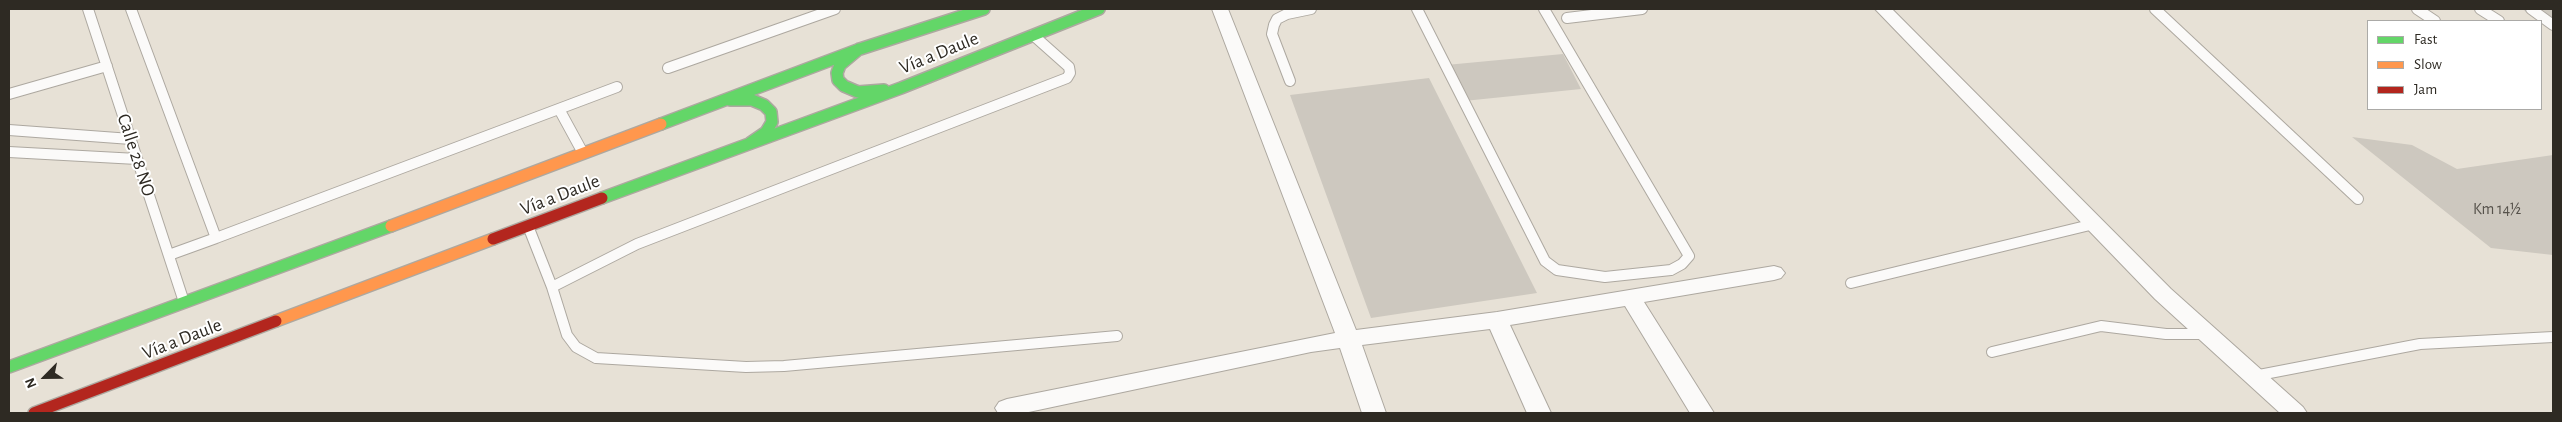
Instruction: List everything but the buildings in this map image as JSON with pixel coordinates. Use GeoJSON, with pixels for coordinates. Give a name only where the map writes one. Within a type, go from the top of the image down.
{"type":"FeatureCollection","features":[{"type":"Feature","properties":{"kind":"highway","name":"Vía a Daule"},"geometry":{"type":"LineString","coordinates":[[9,366],[860,48],[984,9]]}},
{"type":"Feature","properties":{"kind":"highway","name":"Vía a Daule"},"geometry":{"type":"LineString","coordinates":[[34,413],[528,226],[901,88],[1099,9]]}},
{"type":"Feature","properties":{"kind":"highway"},"geometry":{"type":"LineString","coordinates":[[860,48],[846,58],[837,73],[838,80],[844,86],[858,92],[901,88]]}},
{"type":"Feature","properties":{"kind":"highway"},"geometry":{"type":"LineString","coordinates":[[720,101],[752,100],[764,105],[771,112],[772,122],[766,132],[755,141],[739,148]]}},
{"type":"Feature","properties":{"kind":"street"},"geometry":{"type":"LineString","coordinates":[[1220,9],[1349,341],[1374,413]]}},
{"type":"Feature","properties":{"kind":"street"},"geometry":{"type":"LineString","coordinates":[[1883,9],[2205,334],[2295,413]]}},
{"type":"Feature","properties":{"kind":"street"},"geometry":{"type":"LineString","coordinates":[[1007,408],[1311,344],[1349,341],[1496,320],[1774,272]]}},
{"type":"Feature","properties":{"kind":"street"},"geometry":{"type":"LineString","coordinates":[[1630,297],[1702,413]]}},
{"type":"Feature","properties":{"kind":"street"},"geometry":{"type":"LineString","coordinates":[[1496,320],[1539,413]]}},
{"type":"Feature","properties":{"kind":"lane","name":"Calle 28 NO"},"geometry":{"type":"LineString","coordinates":[[88,9],[184,302]]}},
{"type":"Feature","properties":{"kind":"lane"},"geometry":{"type":"LineString","coordinates":[[131,9],[216,238]]}},
{"type":"Feature","properties":{"kind":"lane"},"geometry":{"type":"LineString","coordinates":[[668,68],[836,9]]}},
{"type":"Feature","properties":{"kind":"lane"},"geometry":{"type":"LineString","coordinates":[[1290,80],[1272,34],[1274,25],[1277,19],[1287,14],[1311,9]]}},
{"type":"Feature","properties":{"kind":"lane"},"geometry":{"type":"LineString","coordinates":[[1418,9],[1545,261],[1557,270],[1573,274],[1605,277],[1671,270],[1682,264],[1689,256],[1544,9]]}},
{"type":"Feature","properties":{"kind":"lane"},"geometry":{"type":"LineString","coordinates":[[1567,18],[1642,9]]}},
{"type":"Feature","properties":{"kind":"lane"},"geometry":{"type":"LineString","coordinates":[[2155,9],[2358,200]]}},
{"type":"Feature","properties":{"kind":"lane"},"geometry":{"type":"LineString","coordinates":[[2418,9],[2434,20]]}},
{"type":"Feature","properties":{"kind":"lane"},"geometry":{"type":"LineString","coordinates":[[2480,9],[2497,20]]}},
{"type":"Feature","properties":{"kind":"lane"},"geometry":{"type":"LineString","coordinates":[[2531,9],[2553,24]]}},
{"type":"Feature","properties":{"kind":"lane"},"geometry":{"type":"LineString","coordinates":[[552,287],[637,244],[1067,78],[1070,73],[1069,67],[1033,35]]}},
{"type":"Feature","properties":{"kind":"lane"},"geometry":{"type":"LineString","coordinates":[[9,94],[107,66]]}},
{"type":"Feature","properties":{"kind":"lane"},"geometry":{"type":"LineString","coordinates":[[169,255],[617,87]]}},
{"type":"Feature","properties":{"kind":"lane"},"geometry":{"type":"LineString","coordinates":[[559,109],[583,153]]}},
{"type":"Feature","properties":{"kind":"lane"},"geometry":{"type":"LineString","coordinates":[[9,130],[131,139]]}},
{"type":"Feature","properties":{"kind":"lane"},"geometry":{"type":"LineString","coordinates":[[9,152],[137,159]]}},
{"type":"Feature","properties":{"kind":"lane"},"geometry":{"type":"LineString","coordinates":[[1850,283],[2094,224]]}},
{"type":"Feature","properties":{"kind":"lane"},"geometry":{"type":"LineString","coordinates":[[528,226],[546,265],[567,335],[576,347],[596,358],[746,367],[784,366],[848,362],[1117,336]]}},
{"type":"Feature","properties":{"kind":"lane"},"geometry":{"type":"LineString","coordinates":[[1992,352],[2101,326],[2166,334],[2205,334]]}},
{"type":"Feature","properties":{"kind":"lane"},"geometry":{"type":"LineString","coordinates":[[2254,376],[2420,344],[2553,337]]}},
{"type":"Feature","properties":{"kind":"traffic: fast"},"geometry":{"type":"LineString","coordinates":[[661,124],[860,49],[984,9]]}},
{"type":"Feature","properties":{"kind":"traffic: fast"},"geometry":{"type":"LineString","coordinates":[[602,198],[901,88],[1099,9]]}},
{"type":"Feature","properties":{"kind":"traffic: fast"},"geometry":{"type":"LineString","coordinates":[[859,49],[840,65],[837,73],[838,80],[844,86],[858,92],[884,90]]}},
{"type":"Feature","properties":{"kind":"traffic: fast"},"geometry":{"type":"LineString","coordinates":[[730,100],[752,100],[764,105],[771,112],[772,122],[766,132],[750,143]]}},
{"type":"Feature","properties":{"kind":"traffic: fast"},"geometry":{"type":"LineString","coordinates":[[9,367],[391,226]]}},
{"type":"Feature","properties":{"kind":"traffic: slow"},"geometry":{"type":"LineString","coordinates":[[391,226],[661,124]]}},
{"type":"Feature","properties":{"kind":"traffic: slow"},"geometry":{"type":"LineString","coordinates":[[276,321],[493,239]]}},
{"type":"Feature","properties":{"kind":"traffic: jam"},"geometry":{"type":"LineString","coordinates":[[493,239],[602,198]]}},
{"type":"Feature","properties":{"kind":"traffic: jam"},"geometry":{"type":"LineString","coordinates":[[34,413],[276,321]]}}]}
